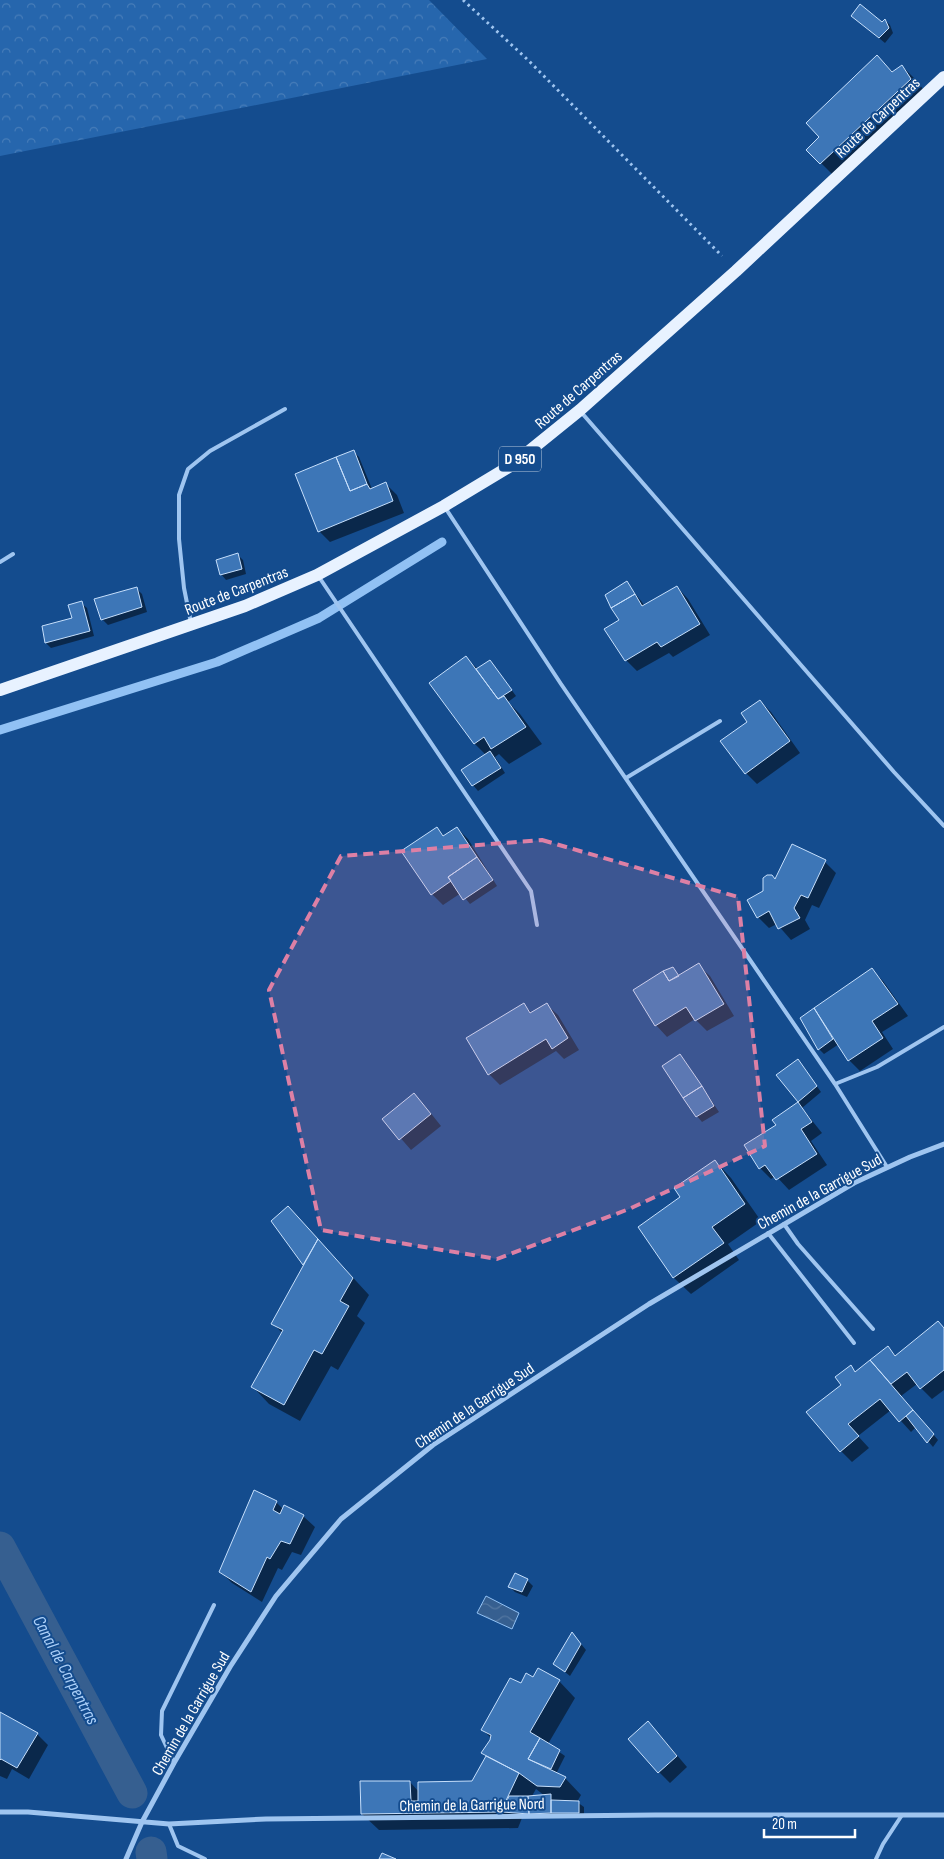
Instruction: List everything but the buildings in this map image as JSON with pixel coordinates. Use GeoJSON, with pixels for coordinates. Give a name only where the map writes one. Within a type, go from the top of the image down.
{"type":"FeatureCollection","features":[{"type":"Feature","properties":{"kind":"main road","name":"Route de Carpentras"},"geometry":{"type":"LineString","coordinates":[[0,689],[245,606],[317,575],[444,506],[512,465],[580,410],[736,271],[944,77]]}},
{"type":"Feature","properties":{"kind":"street","name":"Chemin de la Garrigue Sud"},"geometry":{"type":"LineString","coordinates":[[126,1859],[142,1822],[230,1667],[276,1596],[341,1519],[434,1444],[648,1304],[854,1183],[944,1144]]}},
{"type":"Feature","properties":{"kind":"street","name":"Chemin de la Garrigue Nord"},"geometry":{"type":"LineString","coordinates":[[0,1812],[28,1812],[169,1824],[276,1819],[645,1815],[944,1815]]}},
{"type":"Feature","properties":{"kind":"lane"},"geometry":{"type":"LineString","coordinates":[[192,625],[184,588],[179,539],[179,495],[188,469],[210,451],[285,409]]}},
{"type":"Feature","properties":{"kind":"lane"},"geometry":{"type":"LineString","coordinates":[[580,410],[887,764],[944,826]]}},
{"type":"Feature","properties":{"kind":"lane"},"geometry":{"type":"LineString","coordinates":[[444,506],[561,684],[835,1084],[888,1167]]}},
{"type":"Feature","properties":{"kind":"lane"},"geometry":{"type":"LineString","coordinates":[[0,562],[13,554]]}},
{"type":"Feature","properties":{"kind":"lane"},"geometry":{"type":"LineString","coordinates":[[317,575],[531,891],[536,925]]}},
{"type":"Feature","properties":{"kind":"lane"},"geometry":{"type":"LineString","coordinates":[[626,778],[720,721]]}},
{"type":"Feature","properties":{"kind":"lane"},"geometry":{"type":"LineString","coordinates":[[835,1084],[878,1066],[944,1027]]}},
{"type":"Feature","properties":{"kind":"lane"},"geometry":{"type":"LineString","coordinates":[[784,1224],[798,1244],[873,1329]]}},
{"type":"Feature","properties":{"kind":"lane"},"geometry":{"type":"LineString","coordinates":[[768,1233],[854,1343]]}},
{"type":"Feature","properties":{"kind":"lane"},"geometry":{"type":"LineString","coordinates":[[174,1763],[161,1735],[162,1711],[214,1606]]}},
{"type":"Feature","properties":{"kind":"lane"},"geometry":{"type":"LineString","coordinates":[[876,1859],[902,1815]]}},
{"type":"Feature","properties":{"kind":"lane"},"geometry":{"type":"LineString","coordinates":[[169,1824],[178,1846],[205,1859]]}},
{"type":"Feature","properties":{"kind":"path"},"geometry":{"type":"LineString","coordinates":[[463,0],[528,60],[736,271]]}},
{"type":"Feature","properties":{"kind":"highlighted area"},"geometry":{"type":"Polygon","coordinates":[[[542,840],[738,897],[765,1146],[629,1209],[497,1259],[321,1230],[269,990],[341,856],[542,840]]]}},
{"type":"Feature","properties":{"kind":"green space"},"geometry":{"type":"Polygon","coordinates":[[[0,0],[429,0],[487,59],[0,156],[0,0]]]}},
{"type":"Feature","properties":{"kind":"water"},"geometry":{"type":"Polygon","coordinates":[[[486,1596],[519,1613],[512,1629],[477,1613],[486,1596]]]}},
{"type":"Feature","properties":{"kind":"waterway"},"geometry":{"type":"LineString","coordinates":[[0,730],[217,662],[319,618],[442,542]]}},
{"type":"Feature","properties":{"kind":"waterway","name":"Canal de Carpentras"},"geometry":{"type":"LineString","coordinates":[[0,1547],[132,1793]]}},
{"type":"Feature","properties":{"kind":"waterway","name":"Canal de Carpentras"},"geometry":{"type":"LineString","coordinates":[[151,1852],[152,1859]]}}]}
